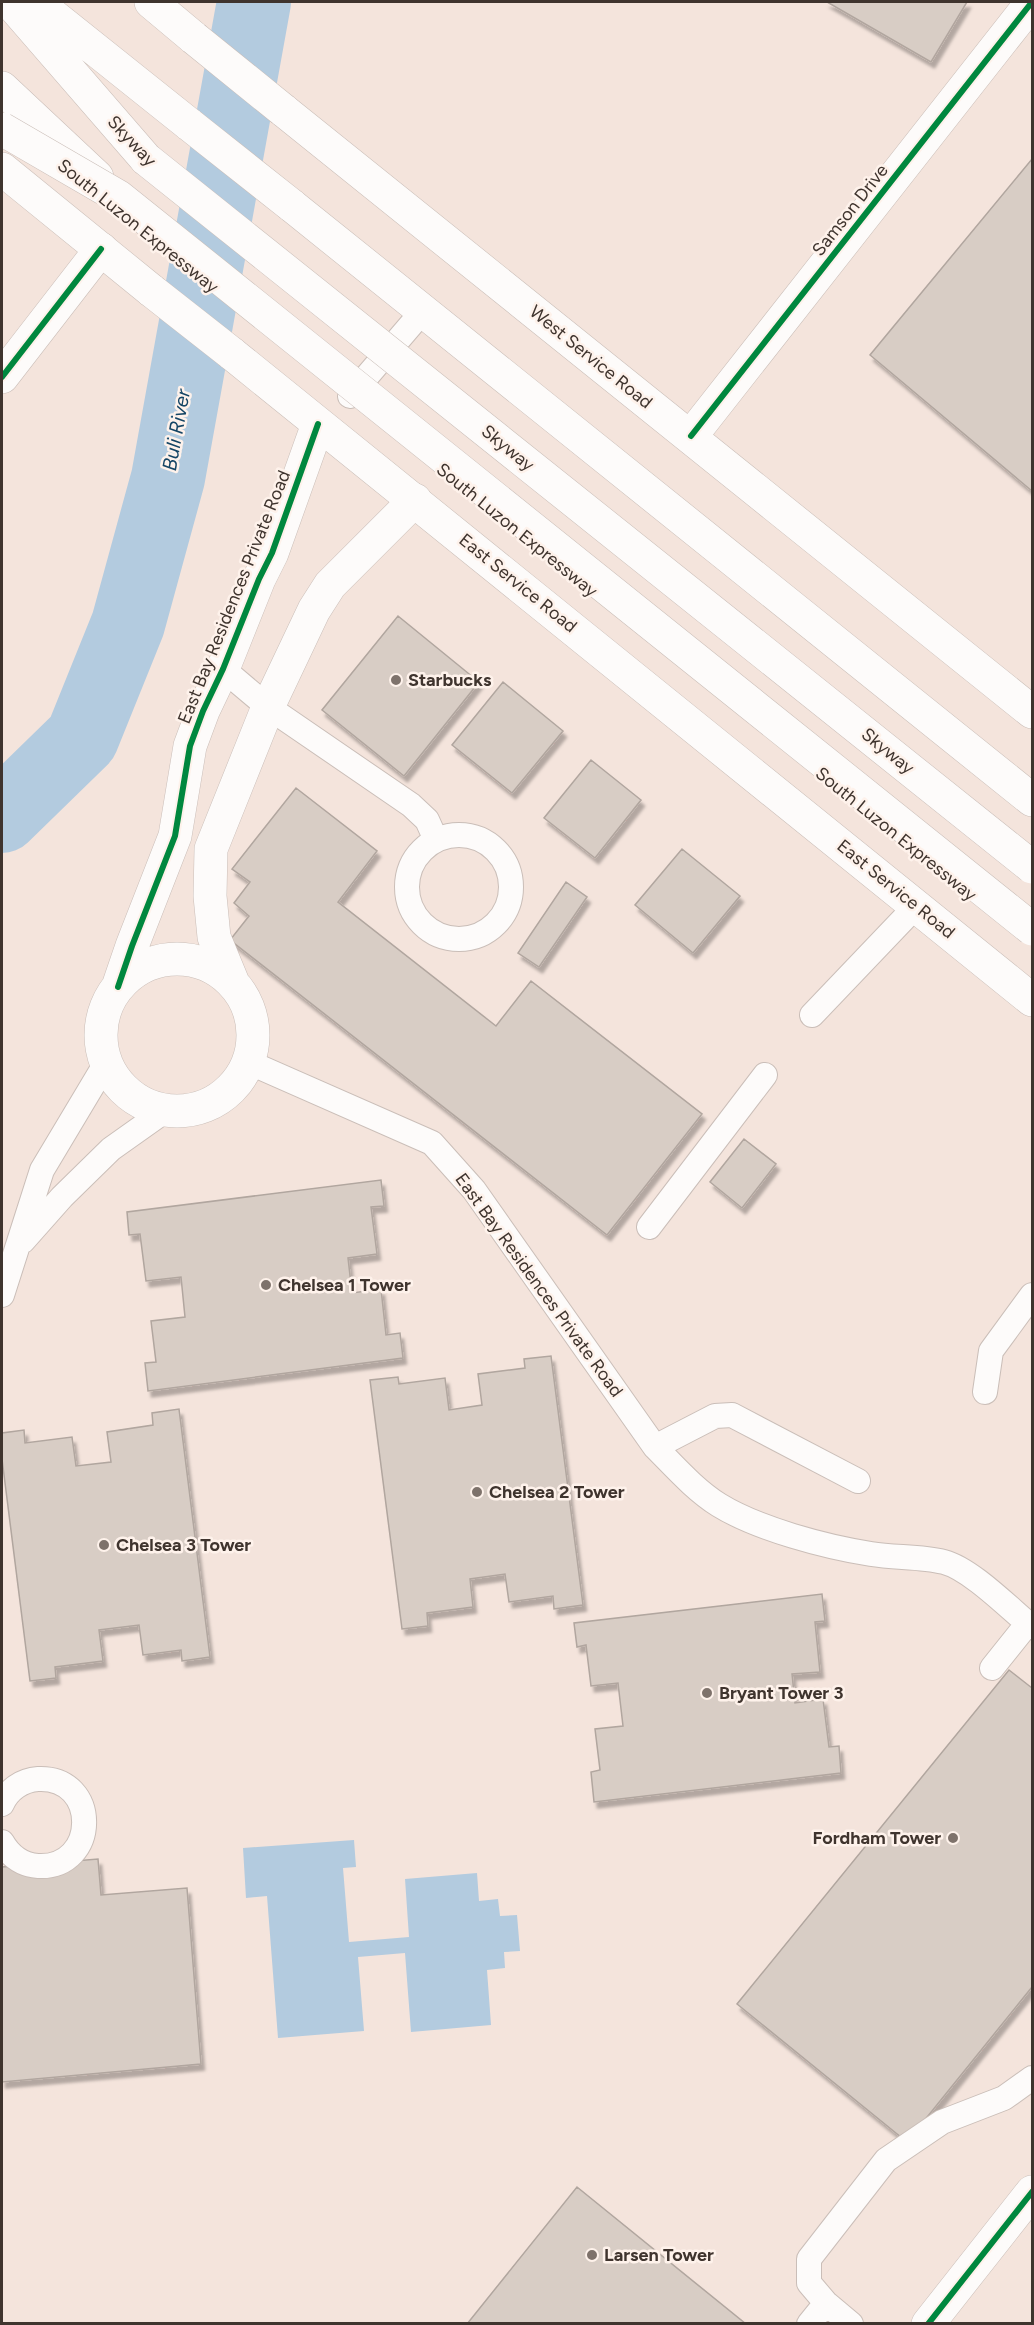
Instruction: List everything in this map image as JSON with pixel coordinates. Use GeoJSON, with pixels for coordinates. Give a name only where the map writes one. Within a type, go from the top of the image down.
{"type":"FeatureCollection","features":[{"type":"Feature","properties":{"kind":"main road","name":"Skyway"},"geometry":{"type":"LineString","coordinates":[[10,2],[146,159],[1032,867]]}},
{"type":"Feature","properties":{"kind":"main road"},"geometry":{"type":"LineString","coordinates":[[36,2],[1032,800]]}},
{"type":"Feature","properties":{"kind":"main road","name":"West Service Road"},"geometry":{"type":"LineString","coordinates":[[151,2],[1032,712]]}},
{"type":"Feature","properties":{"kind":"main road","name":"Samson Drive"},"geometry":{"type":"LineString","coordinates":[[691,436],[1032,2]]}},
{"type":"Feature","properties":{"kind":"main road"},"geometry":{"type":"LineString","coordinates":[[2,88],[119,197],[1032,929]]}},
{"type":"Feature","properties":{"kind":"main road","name":"South Luzon Expressway"},"geometry":{"type":"LineString","coordinates":[[2,117],[1032,944]]}},
{"type":"Feature","properties":{"kind":"main road"},"geometry":{"type":"LineString","coordinates":[[2,129],[119,197]]}},
{"type":"Feature","properties":{"kind":"main road","name":"East Service Road"},"geometry":{"type":"LineString","coordinates":[[2,169],[1032,1000]]}},
{"type":"Feature","properties":{"kind":"main road"},"geometry":{"type":"LineString","coordinates":[[2,377],[101,249]]}},
{"type":"Feature","properties":{"kind":"main road","name":"East Bay Residences Private Road"},"geometry":{"type":"LineString","coordinates":[[118,987],[175,836],[190,747],[202,711],[223,669],[259,579],[272,553],[318,424]]}},
{"type":"Feature","properties":{"kind":"main road","name":"East Bay Residences Private Road"},"geometry":{"type":"LineString","coordinates":[[233,983],[207,964],[175,959],[158,961],[129,976],[110,999],[102,1024],[102,1050],[106,1063],[117,1082],[134,1098],[154,1108],[166,1110],[199,1108],[220,1098],[237,1083],[248,1062],[253,1042],[252,1021],[245,1000],[233,983],[214,937],[210,896],[211,849],[268,707],[314,610],[330,585],[415,500]]}},
{"type":"Feature","properties":{"kind":"main road"},"geometry":{"type":"LineString","coordinates":[[175,836],[211,849]]}},
{"type":"Feature","properties":{"kind":"main road"},"geometry":{"type":"LineString","coordinates":[[928,2324],[1032,2192]]}},
{"type":"Feature","properties":{"kind":"lane"},"geometry":{"type":"LineString","coordinates":[[350,396],[422,312]]}},
{"type":"Feature","properties":{"kind":"lane"},"geometry":{"type":"LineString","coordinates":[[223,669],[268,707],[411,805],[427,820],[436,840]]}},
{"type":"Feature","properties":{"kind":"lane"},"geometry":{"type":"LineString","coordinates":[[458,834],[470,836],[491,845],[506,863],[511,886],[507,908],[492,927],[483,934],[471,938],[448,938],[426,928],[412,911],[406,888],[407,876],[418,855],[436,840],[458,834]]}},
{"type":"Feature","properties":{"kind":"lane"},"geometry":{"type":"LineString","coordinates":[[812,1016],[916,906]]}},
{"type":"Feature","properties":{"kind":"lane","name":"East Bay Residences Private Road"},"geometry":{"type":"LineString","coordinates":[[248,1062],[432,1143],[474,1190],[655,1447],[688,1480],[719,1505],[771,1529],[834,1547],[872,1554],[945,1562],[965,1572],[1030,1625],[992,1668]]}},
{"type":"Feature","properties":{"kind":"lane"},"geometry":{"type":"LineString","coordinates":[[2,1295],[42,1170],[106,1063]]}},
{"type":"Feature","properties":{"kind":"lane"},"geometry":{"type":"LineString","coordinates":[[649,1227],[765,1075]]}},
{"type":"Feature","properties":{"kind":"lane"},"geometry":{"type":"LineString","coordinates":[[17,1247],[62,1197],[111,1149],[166,1110]]}},
{"type":"Feature","properties":{"kind":"lane"},"geometry":{"type":"LineString","coordinates":[[985,1392],[992,1351],[1032,1295]]}},
{"type":"Feature","properties":{"kind":"lane"},"geometry":{"type":"LineString","coordinates":[[655,1447],[715,1416],[732,1415],[858,1481]]}},
{"type":"Feature","properties":{"kind":"lane"},"geometry":{"type":"LineString","coordinates":[[2,1800],[22,1783],[32,1779],[55,1781],[74,1793],[84,1814],[85,1825],[83,1837],[71,1855],[52,1865],[31,1866],[21,1862],[12,1857],[2,1842]]}},
{"type":"Feature","properties":{"kind":"lane"},"geometry":{"type":"LineString","coordinates":[[851,2324],[809,2283],[809,2259],[886,2160],[942,2122],[1004,2098],[1032,2078]]}},
{"type":"Feature","properties":{"kind":"lane"},"geometry":{"type":"LineString","coordinates":[[809,2324],[826,2302]]}},
{"type":"Feature","properties":{"kind":"water"},"geometry":{"type":"Polygon","coordinates":[[[354,1840],[356,1867],[343,1868],[349,1942],[409,1937],[405,1879],[477,1873],[479,1901],[498,1899],[500,1916],[517,1915],[520,1951],[504,1952],[505,1968],[487,1970],[491,2025],[411,2032],[405,1953],[358,1957],[364,2031],[278,2038],[267,1896],[246,1898],[243,1848],[354,1840]]]}},
{"type":"Feature","properties":{"kind":"building"},"geometry":{"type":"Polygon","coordinates":[[[827,2],[967,2],[931,62],[827,2]]]}},
{"type":"Feature","properties":{"kind":"building"},"geometry":{"type":"Polygon","coordinates":[[[1032,159],[1032,491],[870,355],[1032,159]]]}},
{"type":"Feature","properties":{"kind":"building"},"geometry":{"type":"Polygon","coordinates":[[[398,616],[479,682],[404,776],[322,710],[398,616]]]}},
{"type":"Feature","properties":{"kind":"building"},"geometry":{"type":"Polygon","coordinates":[[[503,682],[563,731],[512,793],[452,745],[503,682]]]}},
{"type":"Feature","properties":{"kind":"building"},"geometry":{"type":"Polygon","coordinates":[[[591,760],[641,800],[595,858],[544,818],[591,760]]]}},
{"type":"Feature","properties":{"kind":"building"},"geometry":{"type":"Polygon","coordinates":[[[296,788],[377,851],[338,902],[496,1026],[531,981],[702,1114],[607,1235],[230,940],[249,916],[234,903],[250,882],[232,869],[296,788]]]}},
{"type":"Feature","properties":{"kind":"building"},"geometry":{"type":"Polygon","coordinates":[[[682,849],[740,896],[693,953],[635,905],[682,849]]]}},
{"type":"Feature","properties":{"kind":"building"},"geometry":{"type":"Polygon","coordinates":[[[566,882],[587,897],[539,967],[518,953],[566,882]]]}},
{"type":"Feature","properties":{"kind":"building"},"geometry":{"type":"Polygon","coordinates":[[[744,1139],[776,1164],[742,1208],[710,1182],[744,1139]]]}},
{"type":"Feature","properties":{"kind":"building","name":"Chelsea 1 Tower"},"geometry":{"type":"Polygon","coordinates":[[[381,1180],[384,1206],[371,1207],[377,1254],[348,1258],[352,1293],[381,1289],[386,1335],[400,1333],[403,1358],[148,1391],[145,1363],[156,1362],[151,1321],[185,1317],[181,1277],[146,1281],[140,1234],[129,1235],[127,1212],[381,1180]]]}},
{"type":"Feature","properties":{"kind":"building","name":"Chelsea 2 Tower"},"geometry":{"type":"Polygon","coordinates":[[[551,1356],[583,1605],[554,1609],[553,1596],[509,1602],[505,1574],[470,1579],[473,1607],[427,1613],[428,1626],[402,1629],[370,1380],[398,1377],[399,1384],[445,1378],[449,1410],[482,1405],[478,1374],[525,1368],[524,1359],[551,1356]]]}},
{"type":"Feature","properties":{"kind":"building","name":"Chelsea 3 Tower"},"geometry":{"type":"Polygon","coordinates":[[[179,1409],[210,1657],[182,1661],[181,1650],[143,1655],[139,1625],[99,1630],[103,1661],[55,1667],[56,1678],[30,1681],[2,1459],[2,1433],[24,1430],[25,1443],[72,1437],[76,1466],[111,1462],[107,1432],[153,1425],[152,1413],[179,1409]]]}},
{"type":"Feature","properties":{"kind":"building","name":"Bryant Tower 3"},"geometry":{"type":"Polygon","coordinates":[[[822,1594],[825,1621],[815,1622],[820,1672],[792,1674],[795,1703],[823,1699],[829,1747],[839,1746],[841,1773],[594,1802],[591,1772],[600,1770],[595,1729],[623,1726],[618,1683],[591,1686],[586,1645],[577,1647],[574,1623],[822,1594]]]}},
{"type":"Feature","properties":{"kind":"building","name":"Fordham Tower"},"geometry":{"type":"Polygon","coordinates":[[[1009,1670],[1032,1688],[1032,1987],[907,2142],[737,2004],[1009,1670]]]}},
{"type":"Feature","properties":{"kind":"building"},"geometry":{"type":"Polygon","coordinates":[[[98,1859],[101,1895],[187,1888],[201,2064],[2,2082],[2,1867],[98,1859]]]}},
{"type":"Feature","properties":{"kind":"building","name":"Larsen Tower"},"geometry":{"type":"Polygon","coordinates":[[[577,2187],[746,2324],[467,2324],[577,2187]]]}},
{"type":"Feature","properties":{"kind":"waterway","name":"Buli River"},"geometry":{"type":"LineString","coordinates":[[2,816],[82,738],[128,624],[168,478],[254,2]]}},
{"type":"Feature","properties":{"kind":"cycle path"},"geometry":{"type":"LineString","coordinates":[[691,436],[1032,2]]}},
{"type":"Feature","properties":{"kind":"cycle path"},"geometry":{"type":"LineString","coordinates":[[2,377],[101,249]]}},
{"type":"Feature","properties":{"kind":"cycle path"},"geometry":{"type":"LineString","coordinates":[[118,987],[175,836],[190,746],[272,553],[318,424]]}},
{"type":"Feature","properties":{"kind":"cycle path"},"geometry":{"type":"LineString","coordinates":[[928,2324],[1032,2192]]}},
{"type":"Feature","properties":{"kind":"place","name":"Starbucks"},"geometry":{"type":"Point","coordinates":[396,680]}},
{"type":"Feature","properties":{"kind":"place","name":"Chelsea 1 Tower"},"geometry":{"type":"Point","coordinates":[266,1285]}},
{"type":"Feature","properties":{"kind":"place","name":"Chelsea 2 Tower"},"geometry":{"type":"Point","coordinates":[477,1492]}},
{"type":"Feature","properties":{"kind":"place","name":"Chelsea 3 Tower"},"geometry":{"type":"Point","coordinates":[104,1545]}},
{"type":"Feature","properties":{"kind":"place","name":"Bryant Tower 3"},"geometry":{"type":"Point","coordinates":[707,1693]}},
{"type":"Feature","properties":{"kind":"place","name":"Fordham Tower"},"geometry":{"type":"Point","coordinates":[953,1838]}},
{"type":"Feature","properties":{"kind":"place","name":"Larsen Tower"},"geometry":{"type":"Point","coordinates":[592,2255]}}]}
